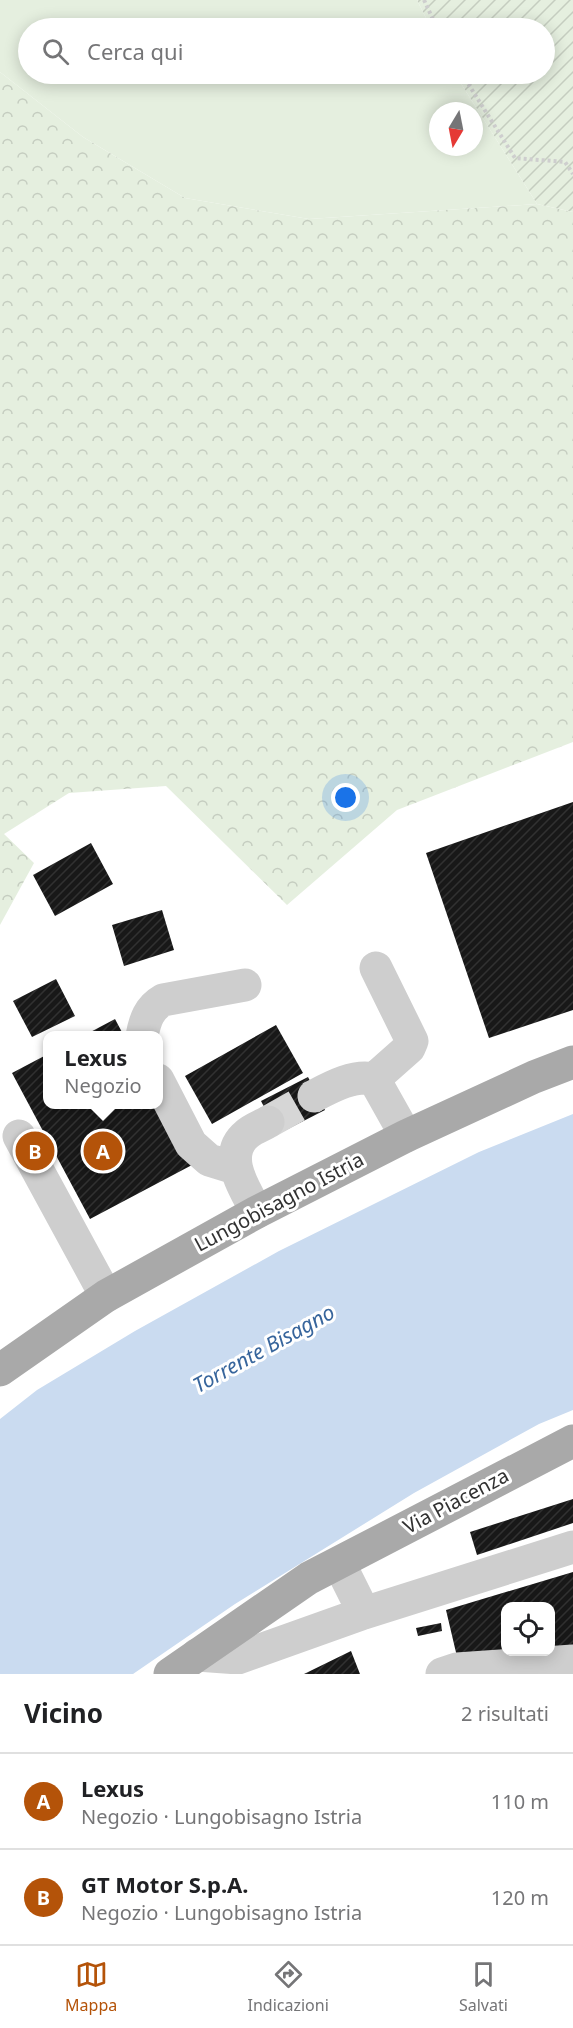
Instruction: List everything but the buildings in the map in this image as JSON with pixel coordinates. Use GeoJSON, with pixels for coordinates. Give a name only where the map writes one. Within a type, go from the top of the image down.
{"type":"FeatureCollection","features":[{"type":"Feature","properties":{"kind":"main road","name":"Lungobisagno Istria"},"geometry":{"type":"LineString","coordinates":[[0,1370],[106,1296],[257,1212],[406,1136],[534,1077],[573,1062]]}},
{"type":"Feature","properties":{"kind":"main road","name":"Via Piacenza"},"geometry":{"type":"LineString","coordinates":[[170,1674],[309,1578],[573,1441]]}},
{"type":"Feature","properties":{"kind":"street"},"geometry":{"type":"LineString","coordinates":[[374,1079],[409,1048],[412,1041],[376,968]]}},
{"type":"Feature","properties":{"kind":"street"},"geometry":{"type":"LineString","coordinates":[[143,1031],[148,1015],[155,1005],[163,1000],[244,986]]}},
{"type":"Feature","properties":{"kind":"street"},"geometry":{"type":"LineString","coordinates":[[314,1096],[357,1078],[365,1076],[374,1079],[406,1136]]}},
{"type":"Feature","properties":{"kind":"street"},"geometry":{"type":"LineString","coordinates":[[163,1088],[191,1144],[209,1160],[235,1168]]}},
{"type":"Feature","properties":{"kind":"street"},"geometry":{"type":"LineString","coordinates":[[257,1212],[237,1177],[235,1168],[237,1153],[246,1134],[268,1122]]}},
{"type":"Feature","properties":{"kind":"street"},"geometry":{"type":"LineString","coordinates":[[19,1136],[106,1296]]}},
{"type":"Feature","properties":{"kind":"street"},"geometry":{"type":"LineString","coordinates":[[196,1655],[238,1658],[364,1613],[573,1547]]}},
{"type":"Feature","properties":{"kind":"street"},"geometry":{"type":"LineString","coordinates":[[339,1563],[364,1613]]}},
{"type":"Feature","properties":{"kind":"street"},"geometry":{"type":"LineString","coordinates":[[442,1674],[457,1669],[573,1661]]}},
{"type":"Feature","properties":{"kind":"path"},"geometry":{"type":"LineString","coordinates":[[424,0],[433,18]]}},
{"type":"Feature","properties":{"kind":"path"},"geometry":{"type":"LineString","coordinates":[[468,84],[515,158],[565,162],[573,174]]}},
{"type":"Feature","properties":{"kind":"green space"},"geometry":{"type":"Polygon","coordinates":[[[0,0],[417,0],[426,18],[18,18],[18,84],[461,84],[473,102],[429,102],[429,156],[483,156],[483,118],[537,204],[309,219],[185,198],[83,137],[0,72],[0,0]]]}},
{"type":"Feature","properties":{"kind":"green space"},"geometry":{"type":"Polygon","coordinates":[[[417,0],[573,0],[573,212],[537,204],[483,118],[483,102],[473,102],[461,84],[555,84],[555,18],[426,18],[417,0]]]}},
{"type":"Feature","properties":{"kind":"green space"},"geometry":{"type":"Polygon","coordinates":[[[0,72],[83,137],[185,198],[309,219],[537,204],[573,212],[573,742],[397,810],[287,905],[166,786],[69,793],[4,834],[34,863],[0,925],[0,72]]]}},
{"type":"Feature","properties":{"kind":"water","name":"Torrente Bisagno"},"geometry":{"type":"Polygon","coordinates":[[[573,1114],[573,1410],[539,1424],[414,1493],[235,1604],[133,1674],[0,1674],[0,1419],[37,1390],[135,1331],[279,1251],[479,1152],[573,1114]]]}},
{"type":"Feature","properties":{"kind":"tunnel"},"geometry":{"type":"LineString","coordinates":[[268,1122],[314,1096]]}},
{"type":"Feature","properties":{"kind":"place","name":"GT Motor S.p.A."},"geometry":{"type":"Point","coordinates":[35,1151]}},
{"type":"Feature","properties":{"kind":"place","name":"Lexus"},"geometry":{"type":"Point","coordinates":[103,1151]}}]}
